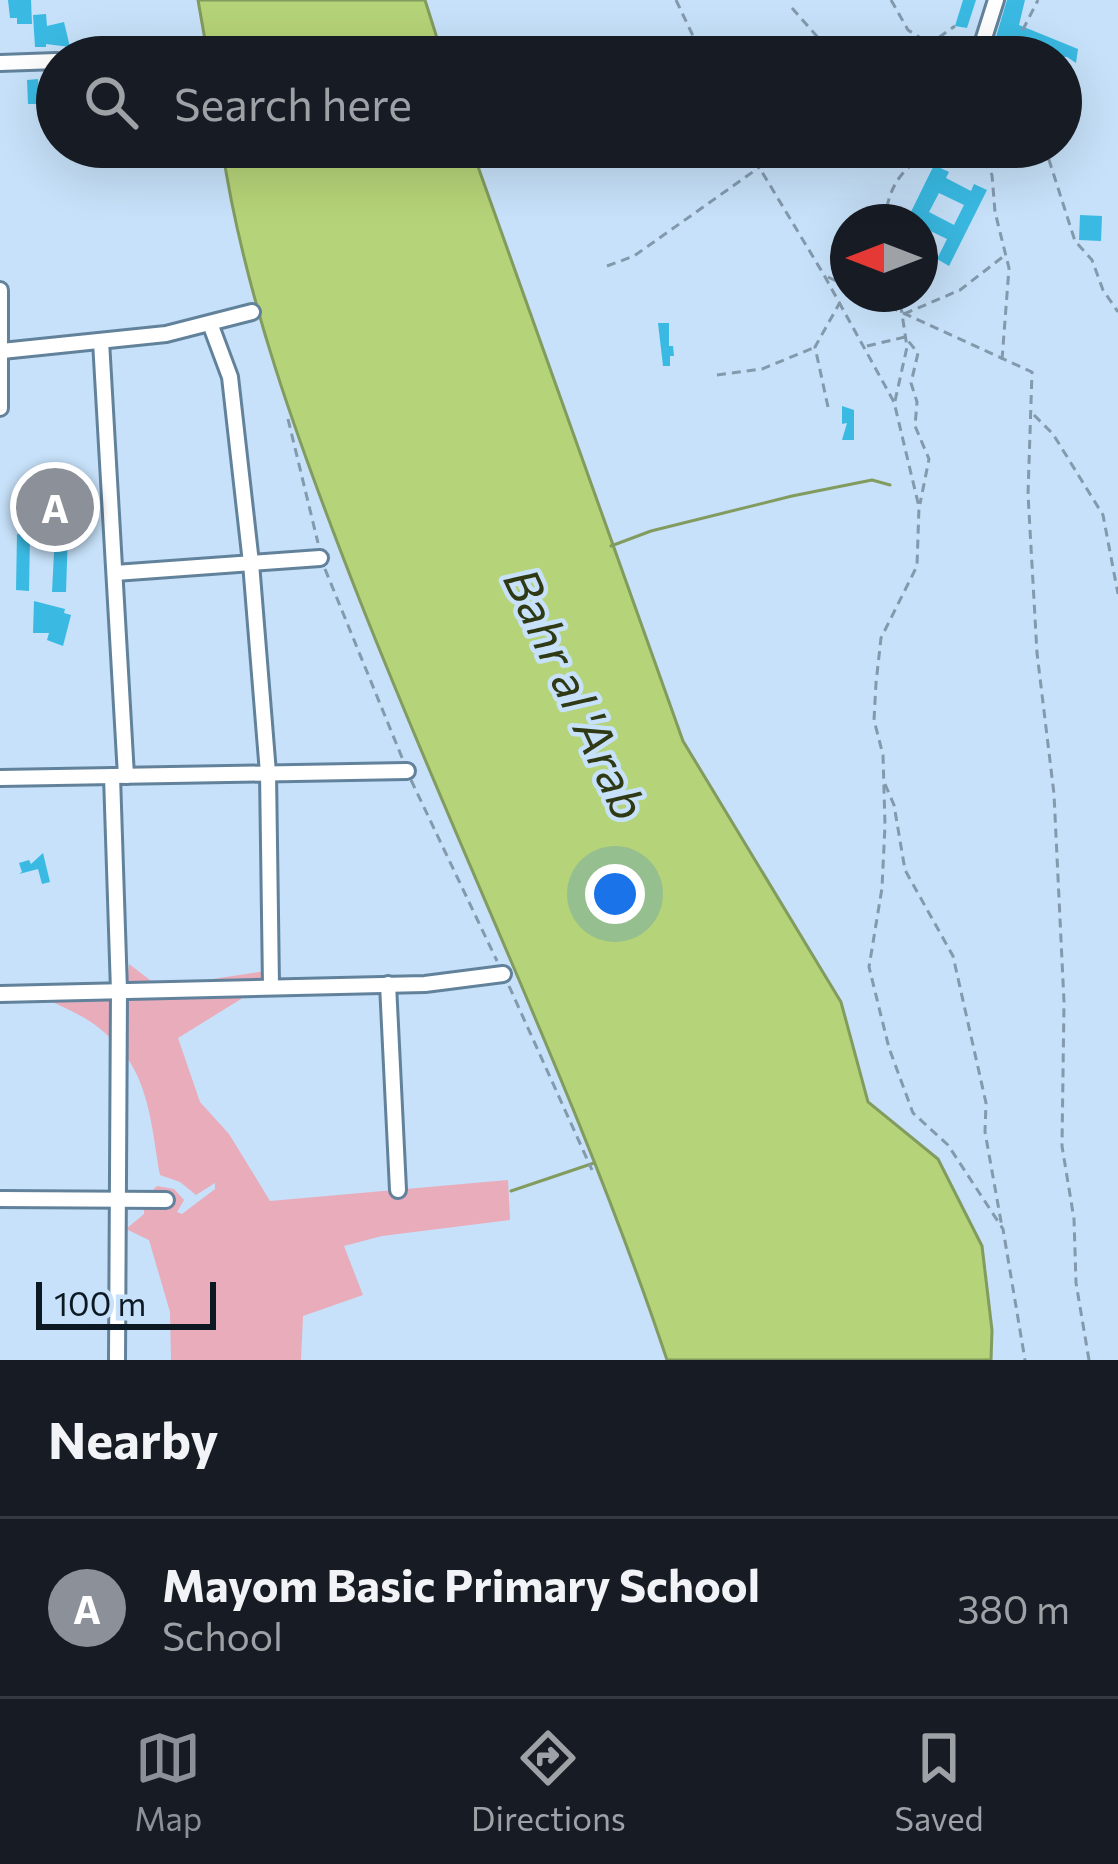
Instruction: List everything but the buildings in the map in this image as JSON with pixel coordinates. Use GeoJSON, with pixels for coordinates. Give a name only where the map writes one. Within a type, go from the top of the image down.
{"type":"FeatureCollection","features":[{"type":"Feature","properties":{"kind":"street"},"geometry":{"type":"LineString","coordinates":[[985,36],[996,0]]}},
{"type":"Feature","properties":{"kind":"street"},"geometry":{"type":"LineString","coordinates":[[0,63],[36,62]]}},
{"type":"Feature","properties":{"kind":"street"},"geometry":{"type":"LineString","coordinates":[[0,290],[0,408]]}},
{"type":"Feature","properties":{"kind":"street"},"geometry":{"type":"LineString","coordinates":[[2,351],[211,326],[252,312]]}},
{"type":"Feature","properties":{"kind":"street"},"geometry":{"type":"LineString","coordinates":[[211,326],[230,377],[251,562],[268,773],[271,986]]}},
{"type":"Feature","properties":{"kind":"street"},"geometry":{"type":"LineString","coordinates":[[101,341],[115,572],[119,776],[117,1360]]}},
{"type":"Feature","properties":{"kind":"street"},"geometry":{"type":"LineString","coordinates":[[115,572],[320,558]]}},
{"type":"Feature","properties":{"kind":"street"},"geometry":{"type":"LineString","coordinates":[[0,778],[407,771]]}},
{"type":"Feature","properties":{"kind":"street"},"geometry":{"type":"LineString","coordinates":[[0,994],[388,984],[503,974]]}},
{"type":"Feature","properties":{"kind":"street"},"geometry":{"type":"LineString","coordinates":[[388,984],[398,1190]]}},
{"type":"Feature","properties":{"kind":"street"},"geometry":{"type":"LineString","coordinates":[[0,1199],[166,1200]]}},
{"type":"Feature","properties":{"kind":"path"},"geometry":{"type":"LineString","coordinates":[[676,0],[693,36]]}},
{"type":"Feature","properties":{"kind":"path"},"geometry":{"type":"LineString","coordinates":[[891,0],[908,30],[918,36]]}},
{"type":"Feature","properties":{"kind":"path"},"geometry":{"type":"LineString","coordinates":[[1020,36],[1038,0]]}},
{"type":"Feature","properties":{"kind":"path"},"geometry":{"type":"LineString","coordinates":[[791,8],[817,36]]}},
{"type":"Feature","properties":{"kind":"path"},"geometry":{"type":"LineString","coordinates":[[941,36],[955,26]]}},
{"type":"Feature","properties":{"kind":"path"},"geometry":{"type":"LineString","coordinates":[[607,266],[634,256],[756,168]]}},
{"type":"Feature","properties":{"kind":"path"},"geometry":{"type":"LineString","coordinates":[[760,168],[830,286]]}},
{"type":"Feature","properties":{"kind":"path"},"geometry":{"type":"LineString","coordinates":[[887,204],[889,188],[910,168]]}},
{"type":"Feature","properties":{"kind":"path"},"geometry":{"type":"LineString","coordinates":[[988,168],[1009,268],[1002,360]]}},
{"type":"Feature","properties":{"kind":"path"},"geometry":{"type":"LineString","coordinates":[[1051,168],[1075,241],[1092,260],[1103,290],[1118,311]]}},
{"type":"Feature","properties":{"kind":"path"},"geometry":{"type":"LineString","coordinates":[[902,315],[960,290],[1006,255]]}},
{"type":"Feature","properties":{"kind":"path"},"geometry":{"type":"LineString","coordinates":[[824,275],[830,278]]}},
{"type":"Feature","properties":{"kind":"path"},"geometry":{"type":"LineString","coordinates":[[717,374],[761,369],[815,347],[835,312]]}},
{"type":"Feature","properties":{"kind":"path"},"geometry":{"type":"LineString","coordinates":[[845,312],[894,402],[920,507]]}},
{"type":"Feature","properties":{"kind":"path"},"geometry":{"type":"LineString","coordinates":[[896,312],[1032,372],[1028,494],[1037,653],[1054,794],[1064,1002],[1062,1146],[1089,1360]]}},
{"type":"Feature","properties":{"kind":"path"},"geometry":{"type":"LineString","coordinates":[[894,402],[905,364],[902,312]]}},
{"type":"Feature","properties":{"kind":"path"},"geometry":{"type":"LineString","coordinates":[[865,347],[905,337]]}},
{"type":"Feature","properties":{"kind":"path"},"geometry":{"type":"LineString","coordinates":[[905,337],[918,353],[911,382],[917,402],[915,426],[928,459],[917,566],[881,638],[874,720],[883,755],[882,888],[869,967],[913,1113],[949,1145],[1003,1229]]}},
{"type":"Feature","properties":{"kind":"path"},"geometry":{"type":"LineString","coordinates":[[815,347],[828,407]]}},
{"type":"Feature","properties":{"kind":"path"},"geometry":{"type":"LineString","coordinates":[[1032,414],[1053,434],[1103,515],[1118,594]]}},
{"type":"Feature","properties":{"kind":"path"},"geometry":{"type":"LineString","coordinates":[[288,419],[320,558],[364,656],[407,771],[592,1171]]}},
{"type":"Feature","properties":{"kind":"path"},"geometry":{"type":"LineString","coordinates":[[884,780],[894,805],[904,870],[953,956],[986,1103],[985,1132],[1024,1360]]}},
{"type":"Feature","properties":{"kind":"shaded area"},"geometry":{"type":"Polygon","coordinates":[[[129,964],[159,987],[273,970],[286,997],[254,991],[178,1038],[200,1102],[229,1134],[270,1201],[508,1180],[510,1220],[382,1236],[344,1246],[363,1295],[303,1316],[301,1360],[171,1360],[170,1312],[149,1240],[126,1229],[144,1214],[144,1198],[157,1186],[174,1189],[184,1200],[177,1212],[182,1214],[215,1189],[215,1183],[196,1195],[160,1175],[144,1094],[128,1059],[92,1023],[31,992],[82,985],[126,989],[129,964]]]}},
{"type":"Feature","properties":{"kind":"water"},"geometry":{"type":"Polygon","coordinates":[[[198,0],[425,0],[436,36],[204,36],[198,0]]]}},
{"type":"Feature","properties":{"kind":"water","name":"Bahr al 'Arab"},"geometry":{"type":"Polygon","coordinates":[[[226,168],[478,168],[683,741],[841,1002],[868,1102],[938,1159],[982,1246],[991,1360],[667,1360],[595,1164],[392,680],[313,477],[259,313],[226,168]]]}},
{"type":"Feature","properties":{"kind":"waterway"},"geometry":{"type":"LineString","coordinates":[[611,546],[651,531],[792,496],[872,480],[890,485]]}},
{"type":"Feature","properties":{"kind":"waterway"},"geometry":{"type":"LineString","coordinates":[[511,1191],[594,1163]]}},
{"type":"Feature","properties":{"kind":"place","name":"Mayom Basic Primary School"},"geometry":{"type":"Point","coordinates":[55,507]}}]}
